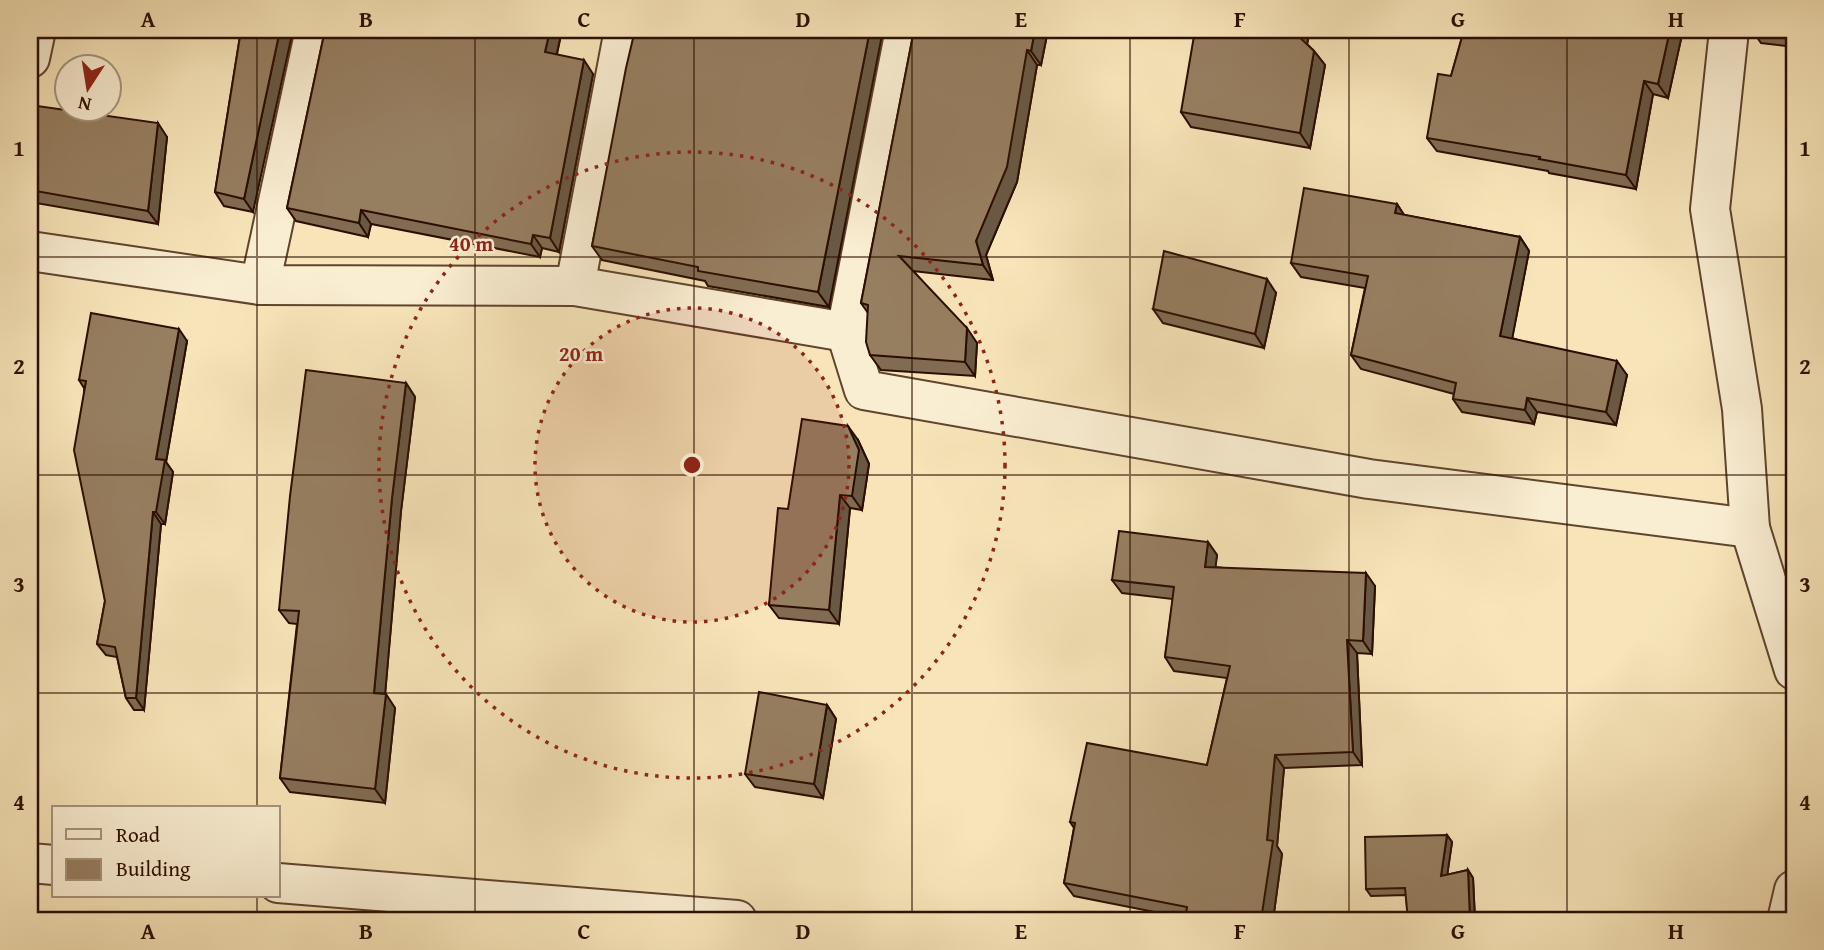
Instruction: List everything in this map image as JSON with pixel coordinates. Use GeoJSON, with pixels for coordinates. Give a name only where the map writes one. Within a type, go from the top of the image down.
{"type":"FeatureCollection","features":[{"type":"Feature","properties":{"kind":"street"},"geometry":{"type":"LineString","coordinates":[[30,58],[36,30]]}},
{"type":"Feature","properties":{"kind":"street"},"geometry":{"type":"LineString","coordinates":[[260,285],[315,30]]}},
{"type":"Feature","properties":{"kind":"street"},"geometry":{"type":"LineString","coordinates":[[575,286],[624,30]]}},
{"type":"Feature","properties":{"kind":"street"},"geometry":{"type":"LineString","coordinates":[[905,30],[846,332],[864,390],[1369,479],[1750,528]]}},
{"type":"Feature","properties":{"kind":"street"},"geometry":{"type":"LineString","coordinates":[[1729,30],[1710,209],[1742,409],[1750,528],[1794,670]]}},
{"type":"Feature","properties":{"kind":"street"},"geometry":{"type":"LineString","coordinates":[[30,251],[260,285],[575,286],[846,332]]}},
{"type":"Feature","properties":{"kind":"street"},"geometry":{"type":"LineString","coordinates":[[30,863],[52,865]]}},
{"type":"Feature","properties":{"kind":"street"},"geometry":{"type":"LineString","coordinates":[[280,883],[737,920]]}},
{"type":"Feature","properties":{"kind":"street"},"geometry":{"type":"LineString","coordinates":[[1787,920],[1794,890]]}},
{"type":"Feature","properties":{"kind":"building"},"geometry":{"type":"Polygon","coordinates":[[[241,30],[280,30],[244,199],[215,192],[241,30]]]}},
{"type":"Feature","properties":{"kind":"building"},"geometry":{"type":"Polygon","coordinates":[[[325,30],[550,30],[545,52],[584,60],[550,238],[533,235],[531,244],[361,210],[359,223],[287,208],[325,30]]]}},
{"type":"Feature","properties":{"kind":"building"},"geometry":{"type":"Polygon","coordinates":[[[635,30],[870,30],[818,292],[698,271],[698,267],[592,246],[635,30]]]}},
{"type":"Feature","properties":{"kind":"building"},"geometry":{"type":"Polygon","coordinates":[[[914,30],[1035,30],[1031,51],[1027,50],[1007,167],[976,241],[983,265],[899,256],[967,328],[965,362],[870,355],[866,342],[868,305],[861,303],[914,30]]]}},
{"type":"Feature","properties":{"kind":"building"},"geometry":{"type":"Polygon","coordinates":[[[1195,30],[1297,30],[1296,34],[1314,51],[1300,133],[1181,112],[1195,30]]]}},
{"type":"Feature","properties":{"kind":"building"},"geometry":{"type":"Polygon","coordinates":[[[1464,30],[1670,30],[1658,84],[1644,81],[1626,175],[1427,138],[1438,74],[1451,76],[1464,30]]]}},
{"type":"Feature","properties":{"kind":"building"},"geometry":{"type":"Polygon","coordinates":[[[1756,30],[1794,30],[1794,34],[1756,30]]]}},
{"type":"Feature","properties":{"kind":"building"},"geometry":{"type":"Polygon","coordinates":[[[30,105],[52,108],[52,122],[122,122],[122,118],[158,123],[148,211],[30,190],[30,105]]]}},
{"type":"Feature","properties":{"kind":"building"},"geometry":{"type":"Polygon","coordinates":[[[1304,188],[1397,204],[1395,213],[1520,237],[1500,336],[1617,361],[1606,412],[1527,398],[1525,410],[1453,399],[1456,383],[1351,355],[1368,276],[1291,263],[1304,188]]]}},
{"type":"Feature","properties":{"kind":"building"},"geometry":{"type":"Polygon","coordinates":[[[1164,251],[1267,279],[1255,334],[1153,309],[1164,251]]]}},
{"type":"Feature","properties":{"kind":"building"},"geometry":{"type":"Polygon","coordinates":[[[91,313],[179,329],[156,459],[165,460],[156,512],[153,512],[136,698],[126,698],[115,647],[97,644],[105,601],[74,450],[86,381],[79,380],[91,313]]]}},
{"type":"Feature","properties":{"kind":"building"},"geometry":{"type":"Polygon","coordinates":[[[306,370],[406,383],[392,498],[374,693],[386,694],[375,789],[280,778],[299,611],[279,610],[306,370]]]}},
{"type":"Feature","properties":{"kind":"building"},"geometry":{"type":"Polygon","coordinates":[[[802,419],[848,426],[859,450],[852,496],[840,495],[829,610],[769,605],[778,508],[788,509],[802,419]]]}},
{"type":"Feature","properties":{"kind":"building"},"geometry":{"type":"Polygon","coordinates":[[[1119,531],[1208,542],[1205,567],[1366,573],[1363,641],[1347,640],[1353,752],[1275,755],[1267,840],[1273,841],[1261,920],[1185,920],[1187,907],[1064,883],[1075,823],[1070,822],[1087,743],[1207,765],[1230,666],[1165,657],[1174,587],[1112,580],[1119,531]]]}},
{"type":"Feature","properties":{"kind":"building"},"geometry":{"type":"Polygon","coordinates":[[[759,692],[827,705],[814,784],[745,774],[759,692]]]}},
{"type":"Feature","properties":{"kind":"building"},"geometry":{"type":"Polygon","coordinates":[[[1447,835],[1441,876],[1468,870],[1470,920],[1408,920],[1405,888],[1366,889],[1365,837],[1447,835]]]}}]}
